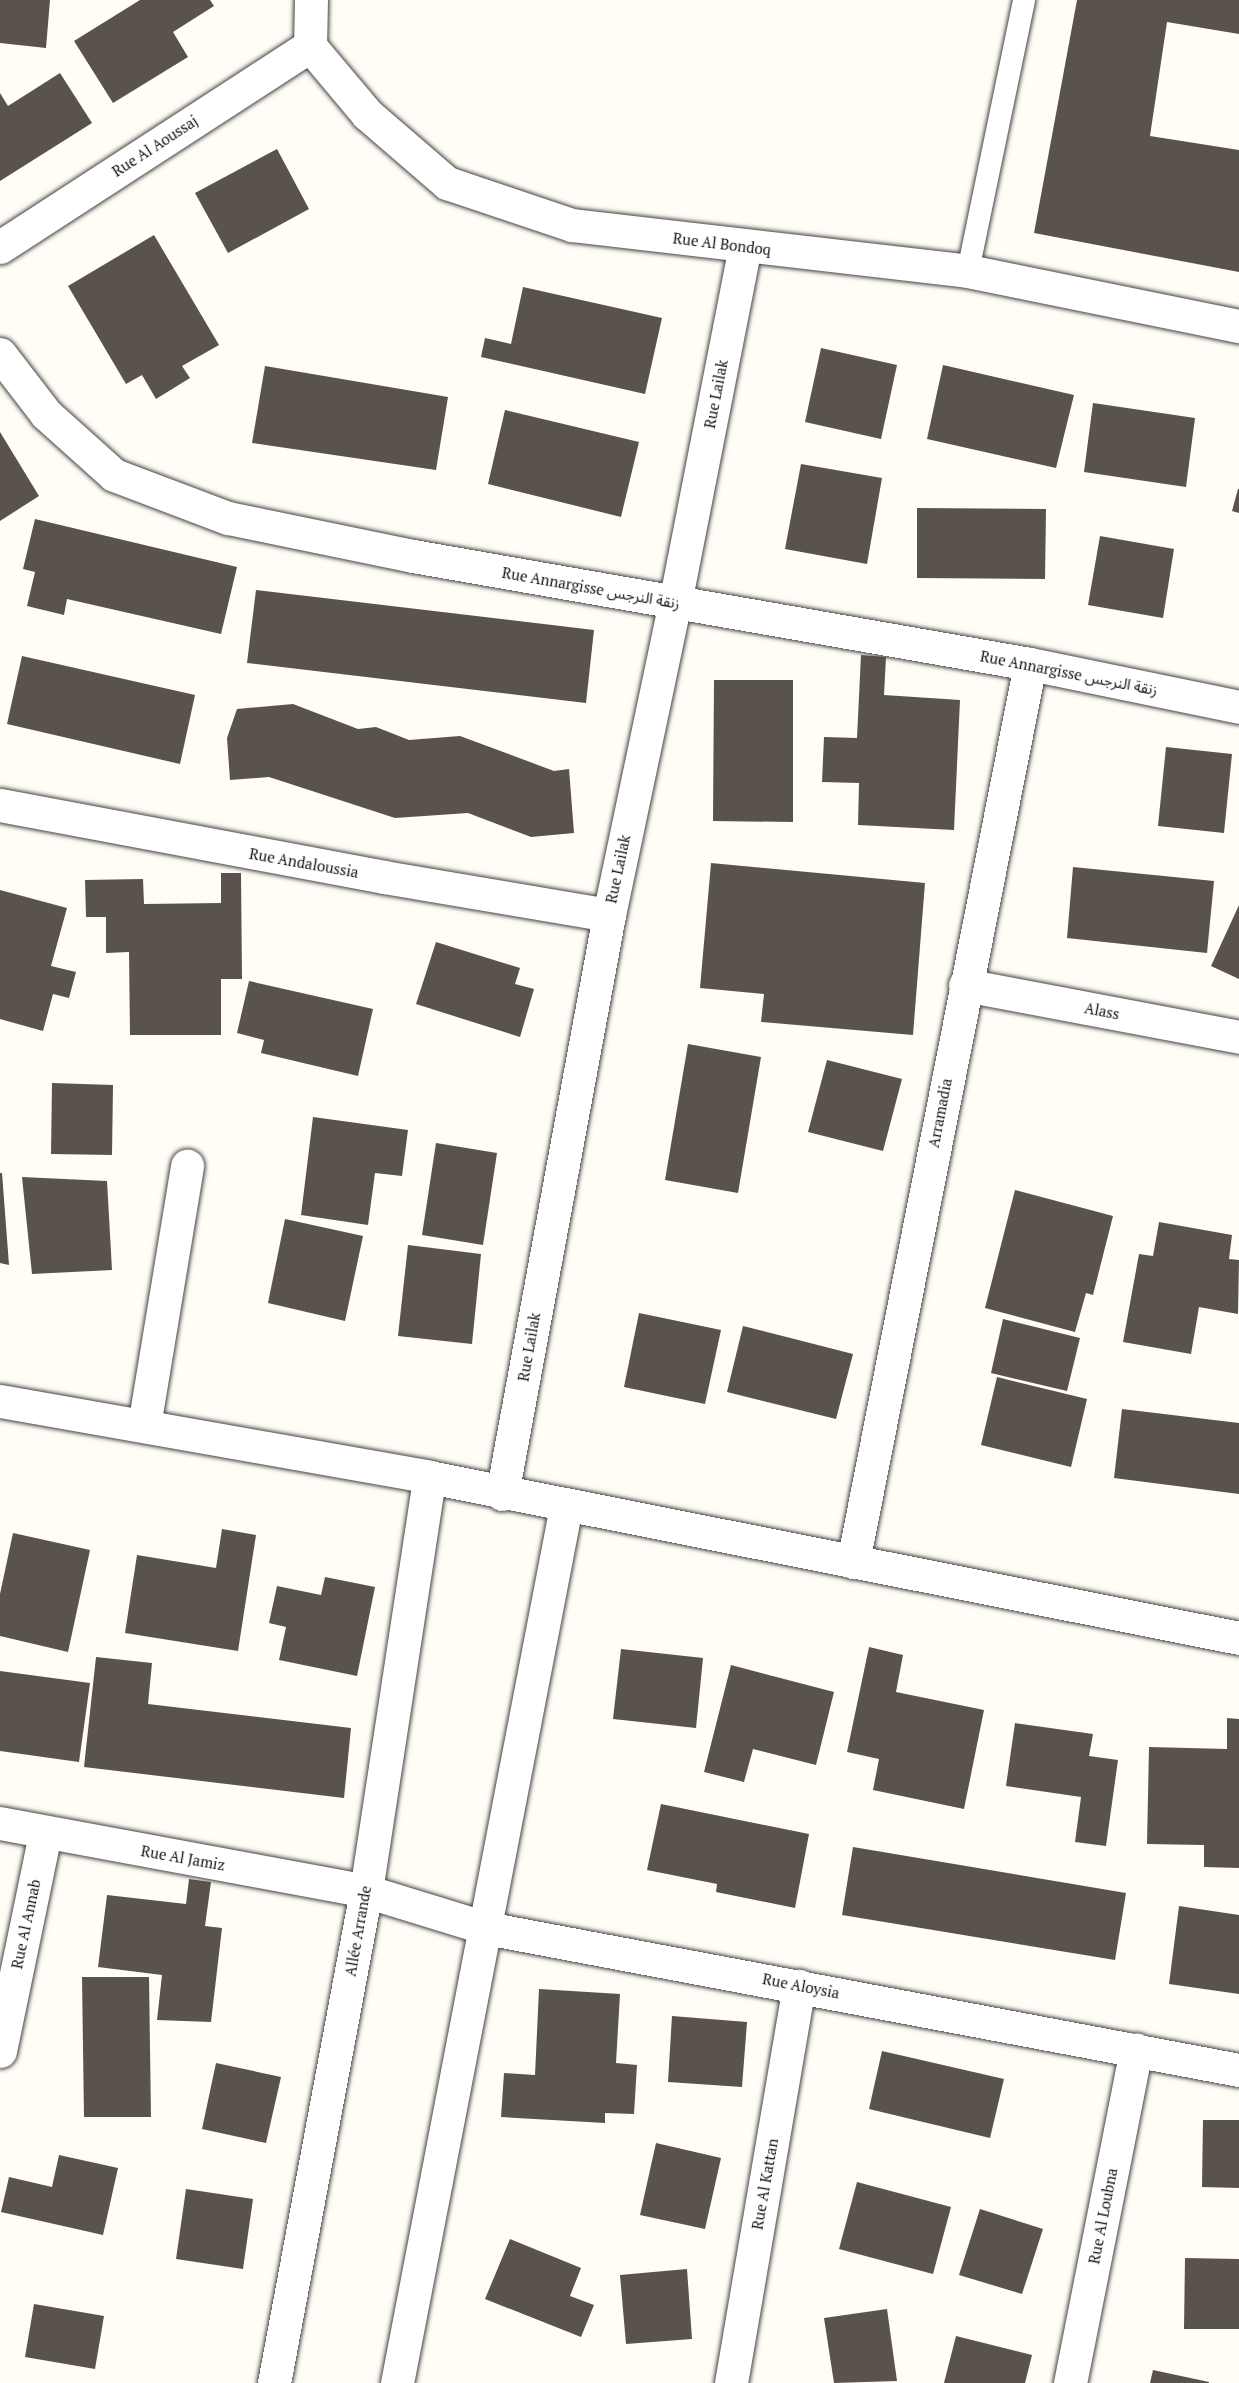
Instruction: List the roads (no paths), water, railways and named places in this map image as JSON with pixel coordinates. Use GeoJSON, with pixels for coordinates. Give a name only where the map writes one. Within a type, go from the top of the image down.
{"type":"FeatureCollection","features":[{"type":"Feature","properties":{"kind":"street"},"geometry":{"type":"LineString","coordinates":[[310,46],[311,0]]}},
{"type":"Feature","properties":{"kind":"street","name":"Rue Al Aoussaj"},"geometry":{"type":"LineString","coordinates":[[0,247],[310,46]]}},
{"type":"Feature","properties":{"kind":"street","name":"Rue Al Bondoq"},"geometry":{"type":"LineString","coordinates":[[310,46],[367,114],[447,183],[573,225],[745,247],[968,271],[1239,327]]}},
{"type":"Feature","properties":{"kind":"street","name":"Rue Lailak"},"geometry":{"type":"LineString","coordinates":[[502,1494],[609,915],[675,603],[745,247]]}},
{"type":"Feature","properties":{"kind":"street","name":"Rue Annargisse زنقة النرجس"},"geometry":{"type":"LineString","coordinates":[[0,354],[46,414],[114,475],[228,518],[675,603],[1029,664],[1239,707]]}},
{"type":"Feature","properties":{"kind":"street","name":"Arramadia"},"geometry":{"type":"LineString","coordinates":[[853,1562],[1029,664]]}},
{"type":"Feature","properties":{"kind":"street","name":"Rue Andaloussia"},"geometry":{"type":"LineString","coordinates":[[0,805],[384,877],[609,915]]}},
{"type":"Feature","properties":{"kind":"street","name":"Alass"},"geometry":{"type":"LineString","coordinates":[[965,985],[1239,1036]]}},
{"type":"Feature","properties":{"kind":"street"},"geometry":{"type":"LineString","coordinates":[[144,1426],[187,1166]]}},
{"type":"Feature","properties":{"kind":"street"},"geometry":{"type":"LineString","coordinates":[[0,1401],[429,1477],[502,1494],[1239,1638]]}},
{"type":"Feature","properties":{"kind":"street","name":"Allée Arrande"},"geometry":{"type":"LineString","coordinates":[[274,2383],[366,1892],[429,1477]]}},
{"type":"Feature","properties":{"kind":"street"},"geometry":{"type":"LineString","coordinates":[[397,2383],[566,1506]]}},
{"type":"Feature","properties":{"kind":"street","name":"Rue Al Jamiz"},"geometry":{"type":"LineString","coordinates":[[0,1823],[366,1892]]}},
{"type":"Feature","properties":{"kind":"street","name":"Rue Al Annab"},"geometry":{"type":"LineString","coordinates":[[0,2051],[45,1833]]}},
{"type":"Feature","properties":{"kind":"street","name":"Rue Aloysia"},"geometry":{"type":"LineString","coordinates":[[366,1892],[486,1928],[1239,2070]]}},
{"type":"Feature","properties":{"kind":"street","name":"Rue Al Kattan"},"geometry":{"type":"LineString","coordinates":[[731,2383],[799,1986]]}},
{"type":"Feature","properties":{"kind":"street","name":"Rue Al Loubna"},"geometry":{"type":"LineString","coordinates":[[1070,2383],[1136,2049]]}},
{"type":"Feature","properties":{"kind":"lane"},"geometry":{"type":"LineString","coordinates":[[968,271],[1024,0]]}}]}
